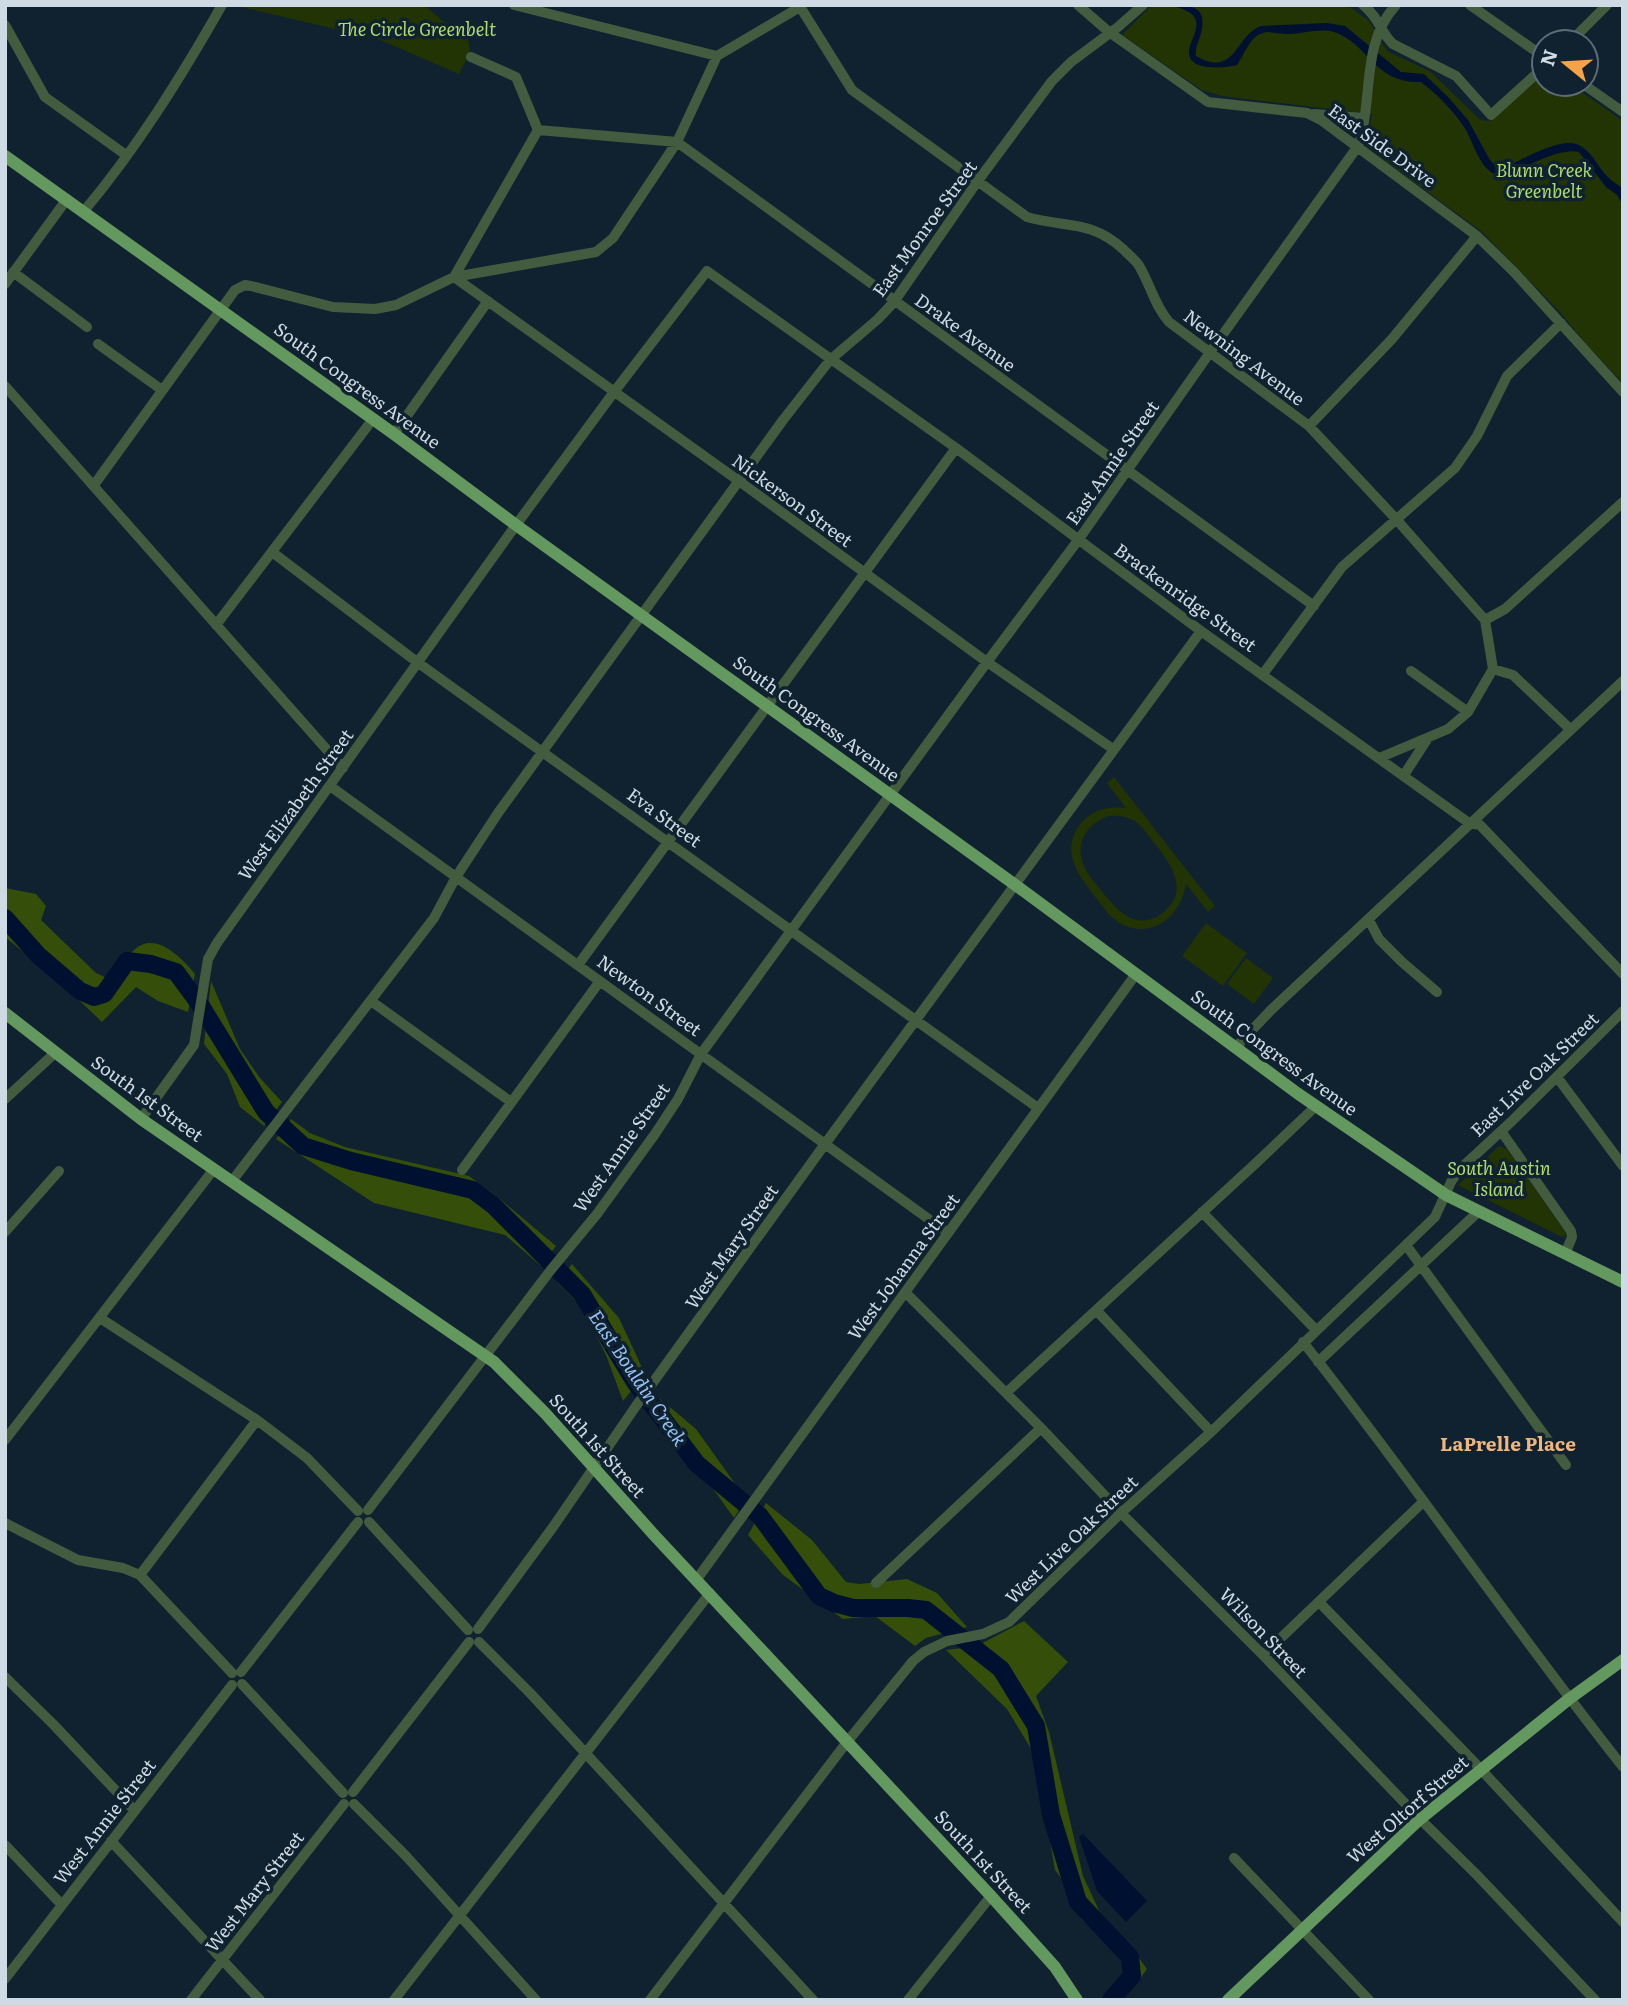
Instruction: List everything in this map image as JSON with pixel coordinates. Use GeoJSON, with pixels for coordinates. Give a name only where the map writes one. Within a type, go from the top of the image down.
{"type":"FeatureCollection","features":[{"type":"Feature","properties":{"kind":"main road","name":"South Congress Avenue"},"geometry":{"type":"LineString","coordinates":[[5,156],[394,434],[1380,1152],[1446,1195],[1623,1282]]}},
{"type":"Feature","properties":{"kind":"main road","name":"South 1st Street"},"geometry":{"type":"LineString","coordinates":[[5,1013],[141,1119],[486,1356],[594,1466],[655,1536],[991,1896],[1055,1967],[1077,2000]]}},
{"type":"Feature","properties":{"kind":"main road","name":"West Oltorf Street"},"geometry":{"type":"LineString","coordinates":[[1228,2000],[1420,1819],[1569,1699],[1623,1660]]}},
{"type":"Feature","properties":{"kind":"street"},"geometry":{"type":"LineString","coordinates":[[84,211],[152,121],[222,5]]}},
{"type":"Feature","properties":{"kind":"street"},"geometry":{"type":"LineString","coordinates":[[514,5],[717,56]]}},
{"type":"Feature","properties":{"kind":"street","name":"East Side Drive"},"geometry":{"type":"LineString","coordinates":[[1077,5],[1109,32],[1208,102],[1307,113],[1358,146],[1477,236],[1514,272],[1623,392]]}},
{"type":"Feature","properties":{"kind":"street"},"geometry":{"type":"LineString","coordinates":[[1363,5],[1373,12],[1380,30],[1393,44],[1456,76],[1491,115],[1530,80]]}},
{"type":"Feature","properties":{"kind":"street"},"geometry":{"type":"LineString","coordinates":[[1358,146],[1370,66],[1380,30],[1396,5]]}},
{"type":"Feature","properties":{"kind":"street"},"geometry":{"type":"LineString","coordinates":[[1470,5],[1530,47]]}},
{"type":"Feature","properties":{"kind":"street"},"geometry":{"type":"LineString","coordinates":[[1584,28],[1607,5]]}},
{"type":"Feature","properties":{"kind":"street"},"geometry":{"type":"LineString","coordinates":[[94,485],[235,290],[245,285],[333,307],[375,309],[396,305],[454,277],[596,251],[613,238],[677,142],[717,56],[799,6]]}},
{"type":"Feature","properties":{"kind":"street","name":"Newning Avenue"},"geometry":{"type":"LineString","coordinates":[[799,6],[852,90],[1027,217],[1079,225],[1097,231],[1116,243],[1137,263],[1162,314],[1309,426],[1485,620]]}},
{"type":"Feature","properties":{"kind":"street","name":"East Monroe Street"},"geometry":{"type":"LineString","coordinates":[[232,1181],[434,918],[456,877],[542,751],[783,420],[830,360],[894,302],[977,183],[1063,68],[1141,7]]}},
{"type":"Feature","properties":{"kind":"street"},"geometry":{"type":"LineString","coordinates":[[5,25],[45,97],[126,155]]}},
{"type":"Feature","properties":{"kind":"street"},"geometry":{"type":"LineString","coordinates":[[471,57],[516,77],[538,130]]}},
{"type":"Feature","properties":{"kind":"street"},"geometry":{"type":"LineString","coordinates":[[1600,96],[1623,112]]}},
{"type":"Feature","properties":{"kind":"street"},"geometry":{"type":"LineString","coordinates":[[1307,113],[1364,118]]}},
{"type":"Feature","properties":{"kind":"street"},"geometry":{"type":"LineString","coordinates":[[538,130],[677,142]]}},
{"type":"Feature","properties":{"kind":"street"},"geometry":{"type":"LineString","coordinates":[[454,277],[538,130]]}},
{"type":"Feature","properties":{"kind":"street","name":"Drake Avenue"},"geometry":{"type":"LineString","coordinates":[[677,142],[1314,606]]}},
{"type":"Feature","properties":{"kind":"street","name":"East Annie Street"},"geometry":{"type":"LineString","coordinates":[[890,794],[1079,540],[1358,146]]}},
{"type":"Feature","properties":{"kind":"street"},"geometry":{"type":"LineString","coordinates":[[5,284],[67,199]]}},
{"type":"Feature","properties":{"kind":"street"},"geometry":{"type":"LineString","coordinates":[[1309,426],[1392,339],[1477,236]]}},
{"type":"Feature","properties":{"kind":"street","name":"Brackenridge Street"},"geometry":{"type":"LineString","coordinates":[[707,271],[956,448],[1200,631],[1469,823],[1480,825],[1623,974]]}},
{"type":"Feature","properties":{"kind":"street","name":"West Elizabeth Street"},"geometry":{"type":"LineString","coordinates":[[141,1119],[194,1045],[208,959],[217,943],[516,525],[707,271]]}},
{"type":"Feature","properties":{"kind":"street"},"geometry":{"type":"LineString","coordinates":[[13,272],[87,327]]}},
{"type":"Feature","properties":{"kind":"street","name":"Nickerson Street"},"geometry":{"type":"LineString","coordinates":[[454,277],[987,662],[1112,749]]}},
{"type":"Feature","properties":{"kind":"street"},"geometry":{"type":"LineString","coordinates":[[394,434],[488,301]]}},
{"type":"Feature","properties":{"kind":"street"},"geometry":{"type":"LineString","coordinates":[[1263,674],[1342,567],[1455,468],[1477,436],[1507,376],[1561,323]]}},
{"type":"Feature","properties":{"kind":"street"},"geometry":{"type":"LineString","coordinates":[[98,344],[162,390]]}},
{"type":"Feature","properties":{"kind":"street"},"geometry":{"type":"LineString","coordinates":[[5,386],[343,768]]}},
{"type":"Feature","properties":{"kind":"street"},"geometry":{"type":"LineString","coordinates":[[216,625],[373,419]]}},
{"type":"Feature","properties":{"kind":"street"},"geometry":{"type":"LineString","coordinates":[[578,965],[956,448]]}},
{"type":"Feature","properties":{"kind":"street"},"geometry":{"type":"LineString","coordinates":[[1379,758],[1448,729],[1468,712],[1493,669],[1485,620],[1506,609],[1623,502]]}},
{"type":"Feature","properties":{"kind":"street","name":"Eva Street"},"geometry":{"type":"LineString","coordinates":[[272,552],[417,662],[1038,1108]]}},
{"type":"Feature","properties":{"kind":"street","name":"West Mary Street"},"geometry":{"type":"LineString","coordinates":[[473,1630],[554,1527],[636,1406],[824,1144],[1200,631]]}},
{"type":"Feature","properties":{"kind":"street"},"geometry":{"type":"LineString","coordinates":[[1493,669],[1513,675],[1570,729]]}},
{"type":"Feature","properties":{"kind":"street"},"geometry":{"type":"LineString","coordinates":[[1411,671],[1468,712]]}},
{"type":"Feature","properties":{"kind":"street"},"geometry":{"type":"LineString","coordinates":[[1235,1048],[1271,1010],[1623,681]]}},
{"type":"Feature","properties":{"kind":"street"},"geometry":{"type":"LineString","coordinates":[[1404,775],[1428,737]]}},
{"type":"Feature","properties":{"kind":"street","name":"Newton Street"},"geometry":{"type":"LineString","coordinates":[[330,786],[948,1233]]}},
{"type":"Feature","properties":{"kind":"street","name":"West Annie Street"},"geometry":{"type":"LineString","coordinates":[[363,1510],[597,1214],[678,1099],[701,1054],[890,794]]}},
{"type":"Feature","properties":{"kind":"street"},"geometry":{"type":"LineString","coordinates":[[1369,920],[1379,939],[1437,992]]}},
{"type":"Feature","properties":{"kind":"street","name":"West Johanna Street"},"geometry":{"type":"LineString","coordinates":[[697,1579],[1136,974]]}},
{"type":"Feature","properties":{"kind":"street"},"geometry":{"type":"LineString","coordinates":[[462,1170],[600,981]]}},
{"type":"Feature","properties":{"kind":"street"},"geometry":{"type":"LineString","coordinates":[[371,1001],[511,1102]]}},
{"type":"Feature","properties":{"kind":"street","name":"East Live Oak Street"},"geometry":{"type":"LineString","coordinates":[[1446,1195],[1459,1170],[1623,1012]]}},
{"type":"Feature","properties":{"kind":"street"},"geometry":{"type":"LineString","coordinates":[[5,1099],[56,1052]]}},
{"type":"Feature","properties":{"kind":"street"},"geometry":{"type":"LineString","coordinates":[[1556,1077],[1623,1166]]}},
{"type":"Feature","properties":{"kind":"street"},"geometry":{"type":"LineString","coordinates":[[1006,1393],[1315,1106]]}},
{"type":"Feature","properties":{"kind":"street"},"geometry":{"type":"LineString","coordinates":[[1501,1131],[1571,1231],[1572,1237],[1565,1254]]}},
{"type":"Feature","properties":{"kind":"street"},"geometry":{"type":"LineString","coordinates":[[5,1440],[214,1169]]}},
{"type":"Feature","properties":{"kind":"street"},"geometry":{"type":"LineString","coordinates":[[5,1232],[59,1171]]}},
{"type":"Feature","properties":{"kind":"street","name":"West Live Oak Street"},"geometry":{"type":"LineString","coordinates":[[650,2000],[847,1742],[914,1661],[924,1652],[947,1641],[983,1634],[1009,1622],[1435,1217],[1446,1195]]}},
{"type":"Feature","properties":{"kind":"street"},"geometry":{"type":"LineString","coordinates":[[1202,1212],[1316,1330]]}},
{"type":"Feature","properties":{"kind":"street"},"geometry":{"type":"LineString","coordinates":[[1318,1362],[1478,1212]]}},
{"type":"Feature","properties":{"kind":"street"},"geometry":{"type":"LineString","coordinates":[[1406,1245],[1566,1465]]}},
{"type":"Feature","properties":{"kind":"street","name":"Wilson Street"},"geometry":{"type":"LineString","coordinates":[[905,1292],[1263,1655],[1595,2000]]}},
{"type":"Feature","properties":{"kind":"street"},"geometry":{"type":"LineString","coordinates":[[1097,1311],[1211,1432]]}},
{"type":"Feature","properties":{"kind":"street"},"geometry":{"type":"LineString","coordinates":[[100,1318],[257,1420],[307,1458],[363,1510],[356,1518],[364,1522],[481,1635],[348,1792]]}},
{"type":"Feature","properties":{"kind":"street"},"geometry":{"type":"LineString","coordinates":[[1303,1342],[1569,1699],[1623,1767]]}},
{"type":"Feature","properties":{"kind":"street"},"geometry":{"type":"LineString","coordinates":[[140,1574],[257,1420]]}},
{"type":"Feature","properties":{"kind":"street"},"geometry":{"type":"LineString","coordinates":[[876,1583],[1041,1428]]}},
{"type":"Feature","properties":{"kind":"street"},"geometry":{"type":"LineString","coordinates":[[1263,1655],[1423,1502]]}},
{"type":"Feature","properties":{"kind":"street"},"geometry":{"type":"LineString","coordinates":[[236,1673],[364,1522]]}},
{"type":"Feature","properties":{"kind":"street"},"geometry":{"type":"LineString","coordinates":[[5,1523],[78,1560],[123,1568],[140,1574],[236,1673],[244,1678],[237,1684],[356,1798],[349,1804],[406,1856],[536,2000]]}},
{"type":"Feature","properties":{"kind":"street"},"geometry":{"type":"LineString","coordinates":[[394,2000],[710,1593]]}},
{"type":"Feature","properties":{"kind":"street"},"geometry":{"type":"LineString","coordinates":[[1319,1602],[1481,1769],[1623,1922]]}},
{"type":"Feature","properties":{"kind":"street"},"geometry":{"type":"LineString","coordinates":[[474,1642],[531,1695],[813,2000]]}},
{"type":"Feature","properties":{"kind":"street"},"geometry":{"type":"LineString","coordinates":[[5,1677],[134,1810]]}},
{"type":"Feature","properties":{"kind":"street","name":"West Annie Street"},"geometry":{"type":"LineString","coordinates":[[5,1979],[134,1810],[237,1684]]}},
{"type":"Feature","properties":{"kind":"street","name":"West Mary Street"},"geometry":{"type":"LineString","coordinates":[[191,2000],[349,1804]]}},
{"type":"Feature","properties":{"kind":"street"},"geometry":{"type":"LineString","coordinates":[[111,1841],[260,2000]]}},
{"type":"Feature","properties":{"kind":"street"},"geometry":{"type":"LineString","coordinates":[[5,1845],[61,1905]]}},
{"type":"Feature","properties":{"kind":"street"},"geometry":{"type":"LineString","coordinates":[[1234,1858],[1369,2000]]}},
{"type":"Feature","properties":{"kind":"street"},"geometry":{"type":"LineString","coordinates":[[908,2000],[991,1896]]}},
{"type":"Feature","properties":{"kind":"green space","name":"The Circle Greenbelt"},"geometry":{"type":"Polygon","coordinates":[[[238,5],[424,5],[443,21],[467,33],[470,52],[459,74],[378,39],[238,5]]]}},
{"type":"Feature","properties":{"kind":"green space","name":"Blunn Creek Greenbelt"},"geometry":{"type":"Polygon","coordinates":[[[1152,5],[1343,5],[1369,21],[1387,51],[1431,72],[1480,120],[1490,121],[1530,85],[1530,98],[1590,98],[1623,121],[1623,383],[1561,313],[1481,231],[1366,147],[1372,114],[1222,96],[1202,90],[1122,35],[1152,5]]]}},
{"type":"Feature","properties":{"kind":"green space"},"geometry":{"type":"Polygon","coordinates":[[[1114,777],[1215,906],[1208,912],[1186,884],[1178,906],[1163,922],[1153,927],[1131,928],[1119,923],[1105,909],[1078,872],[1071,853],[1075,832],[1082,822],[1102,809],[1126,808],[1107,783],[1114,777]],[[1109,816],[1094,824],[1084,835],[1081,858],[1084,866],[1120,911],[1136,920],[1155,918],[1172,903],[1176,894],[1177,886],[1172,869],[1138,823],[1126,817],[1109,816]]]}},
{"type":"Feature","properties":{"kind":"green space"},"geometry":{"type":"Polygon","coordinates":[[[5,888],[36,894],[46,906],[41,920],[96,973],[109,979],[131,953],[143,944],[160,945],[176,954],[195,974],[188,1012],[158,1001],[136,987],[102,1022],[59,981],[5,937],[5,888]]]}},
{"type":"Feature","properties":{"kind":"green space"},"geometry":{"type":"Polygon","coordinates":[[[1206,923],[1247,953],[1223,986],[1182,956],[1206,923]]]}},
{"type":"Feature","properties":{"kind":"green space"},"geometry":{"type":"Polygon","coordinates":[[[1246,958],[1273,978],[1254,1004],[1227,984],[1246,958]]]}},
{"type":"Feature","properties":{"kind":"green space"},"geometry":{"type":"Polygon","coordinates":[[[211,981],[240,1049],[260,1078],[282,1102],[264,1126],[240,1107],[227,1074],[204,1044],[211,981]]]}},
{"type":"Feature","properties":{"kind":"green space"},"geometry":{"type":"Polygon","coordinates":[[[291,1119],[310,1133],[345,1147],[469,1176],[556,1246],[541,1266],[505,1235],[374,1203],[276,1139],[291,1119]]]}},
{"type":"Feature","properties":{"kind":"green space","name":"South Austin Island"},"geometry":{"type":"Polygon","coordinates":[[[1499,1146],[1507,1149],[1566,1233],[1565,1236],[1562,1237],[1458,1185],[1499,1146]]]}},
{"type":"Feature","properties":{"kind":"green space"},"geometry":{"type":"Polygon","coordinates":[[[572,1264],[619,1318],[645,1374],[623,1401],[606,1355],[582,1307],[557,1282],[572,1264]]]}},
{"type":"Feature","properties":{"kind":"green space"},"geometry":{"type":"Polygon","coordinates":[[[659,1398],[696,1429],[746,1499],[734,1518],[681,1444],[652,1413],[659,1398]]]}},
{"type":"Feature","properties":{"kind":"green space"},"geometry":{"type":"Polygon","coordinates":[[[766,1503],[812,1540],[846,1582],[859,1584],[907,1579],[937,1593],[967,1627],[926,1638],[915,1646],[875,1616],[843,1619],[783,1575],[748,1535],[766,1503]]]}},
{"type":"Feature","properties":{"kind":"green space"},"geometry":{"type":"Polygon","coordinates":[[[1024,1621],[1068,1662],[1036,1696],[1049,1732],[1083,1876],[1103,1919],[1147,1969],[1121,2000],[1113,2000],[1113,1993],[1127,1973],[1128,1963],[1126,1958],[1081,1919],[1075,1897],[1055,1870],[1033,1752],[1007,1709],[946,1650],[977,1646],[1024,1621]]]}},
{"type":"Feature","properties":{"kind":"water"},"geometry":{"type":"Polygon","coordinates":[[[1170,5],[1191,7],[1200,12],[1203,24],[1196,56],[1209,62],[1227,59],[1252,31],[1261,26],[1327,23],[1345,26],[1401,72],[1424,74],[1468,120],[1490,160],[1497,167],[1505,168],[1529,155],[1560,144],[1576,144],[1586,150],[1606,175],[1623,189],[1623,205],[1579,152],[1558,153],[1506,174],[1492,173],[1480,159],[1461,123],[1434,93],[1421,82],[1392,77],[1346,37],[1334,32],[1323,30],[1291,34],[1263,33],[1253,39],[1237,65],[1200,65],[1190,58],[1189,51],[1196,30],[1195,18],[1187,11],[1170,5]]]}},
{"type":"Feature","properties":{"kind":"water"},"geometry":{"type":"Polygon","coordinates":[[[1083,1834],[1147,1901],[1126,1922],[1097,1891],[1079,1837],[1083,1834]]]}},
{"type":"Feature","properties":{"kind":"waterway","name":"East Bouldin Creek"},"geometry":{"type":"LineString","coordinates":[[5,918],[38,955],[80,991],[94,997],[104,994],[127,961],[151,964],[176,972],[201,1006],[266,1112],[303,1146],[351,1161],[473,1190],[493,1205],[582,1294],[635,1382],[697,1464],[760,1516],[819,1596],[853,1608],[926,1610],[1001,1669],[1036,1726],[1051,1815],[1078,1902],[1130,1957],[1132,1976],[1111,2000]]}},
{"type":"Feature","properties":{"kind":"district","name":"LaPrelle Place"},"geometry":{"type":"Point","coordinates":[1508,1444]}}]}
